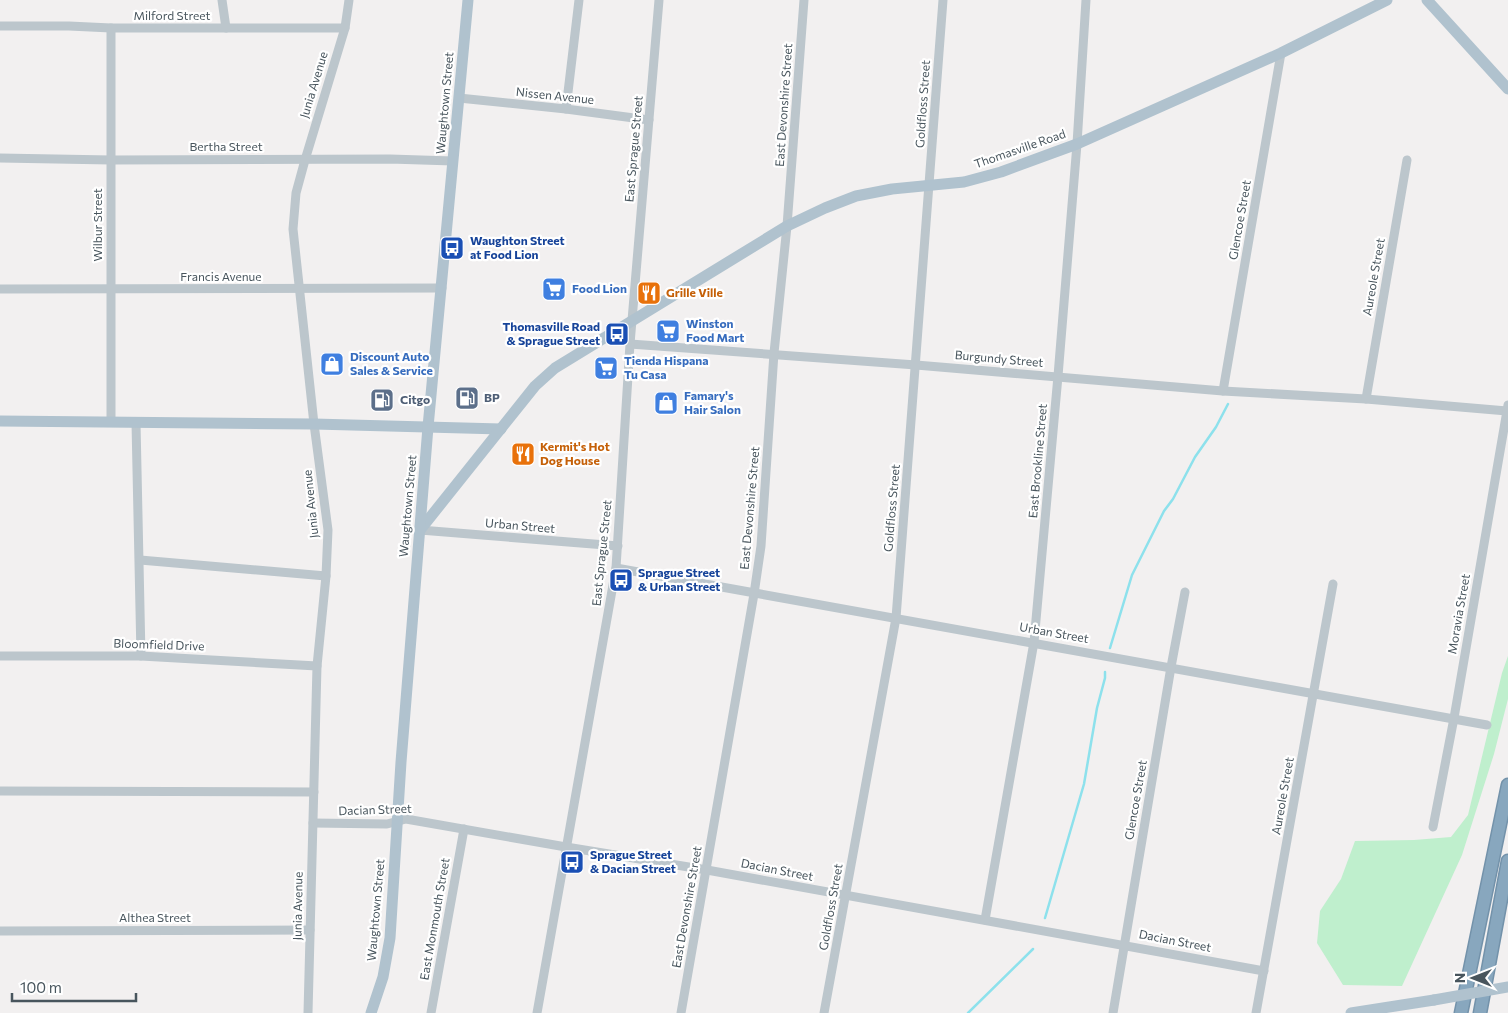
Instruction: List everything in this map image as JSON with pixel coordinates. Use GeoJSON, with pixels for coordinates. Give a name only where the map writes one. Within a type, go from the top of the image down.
{"type":"FeatureCollection","features":[{"type":"Feature","properties":{"kind":"highway"},"geometry":{"type":"LineString","coordinates":[[1461,1013],[1508,785]]}},
{"type":"Feature","properties":{"kind":"highway"},"geometry":{"type":"LineString","coordinates":[[1480,1013],[1508,861]]}},
{"type":"Feature","properties":{"kind":"main road","name":"Waughtown Street"},"geometry":{"type":"LineString","coordinates":[[371,1013],[383,977],[388,950],[428,427],[468,0]]}},
{"type":"Feature","properties":{"kind":"main road","name":"Thomasville Road"},"geometry":{"type":"LineString","coordinates":[[420,530],[535,386],[555,368],[787,226],[856,196],[892,189],[964,182],[1001,172],[1077,144],[1281,53],[1387,0]]}},
{"type":"Feature","properties":{"kind":"main road"},"geometry":{"type":"LineString","coordinates":[[1427,0],[1508,88]]}},
{"type":"Feature","properties":{"kind":"main road"},"geometry":{"type":"LineString","coordinates":[[0,421],[314,424],[501,429]]}},
{"type":"Feature","properties":{"kind":"main road"},"geometry":{"type":"LineString","coordinates":[[1351,1013],[1508,987]]}},
{"type":"Feature","properties":{"kind":"street"},"geometry":{"type":"LineString","coordinates":[[222,0],[226,28]]}},
{"type":"Feature","properties":{"kind":"street","name":"Junia Avenue"},"geometry":{"type":"LineString","coordinates":[[308,1013],[318,666],[328,530],[314,424],[293,229],[296,193],[345,28],[349,0]]}},
{"type":"Feature","properties":{"kind":"street"},"geometry":{"type":"LineString","coordinates":[[566,109],[580,0]]}},
{"type":"Feature","properties":{"kind":"street","name":"East Sprague Street"},"geometry":{"type":"LineString","coordinates":[[537,1013],[616,568],[630,344],[659,0]]}},
{"type":"Feature","properties":{"kind":"street","name":"East Devonshire Street"},"geometry":{"type":"LineString","coordinates":[[681,1013],[761,546],[774,353],[787,226],[804,0]]}},
{"type":"Feature","properties":{"kind":"street","name":"Goldfloss Street"},"geometry":{"type":"LineString","coordinates":[[824,1013],[896,618],[943,0]]}},
{"type":"Feature","properties":{"kind":"street","name":"East Brookline Street"},"geometry":{"type":"LineString","coordinates":[[984,920],[1034,642],[1077,144],[1086,0]]}},
{"type":"Feature","properties":{"kind":"street","name":"Milford Street"},"geometry":{"type":"LineString","coordinates":[[0,26],[345,28]]}},
{"type":"Feature","properties":{"kind":"street","name":"Wilbur Street"},"geometry":{"type":"LineString","coordinates":[[111,28],[111,422]]}},
{"type":"Feature","properties":{"kind":"street","name":"Glencoe Street"},"geometry":{"type":"LineString","coordinates":[[1223,392],[1281,53]]}},
{"type":"Feature","properties":{"kind":"street","name":"Nissen Avenue"},"geometry":{"type":"LineString","coordinates":[[459,98],[649,120]]}},
{"type":"Feature","properties":{"kind":"street","name":"Bertha Street"},"geometry":{"type":"LineString","coordinates":[[0,158],[453,161]]}},
{"type":"Feature","properties":{"kind":"street","name":"Aureole Street"},"geometry":{"type":"LineString","coordinates":[[1366,400],[1407,160]]}},
{"type":"Feature","properties":{"kind":"street","name":"Francis Avenue"},"geometry":{"type":"LineString","coordinates":[[0,289],[299,290],[442,288]]}},
{"type":"Feature","properties":{"kind":"street","name":"Burgundy Street"},"geometry":{"type":"LineString","coordinates":[[630,344],[774,353],[1058,376],[1223,392],[1507,408]]}},
{"type":"Feature","properties":{"kind":"street","name":"Moravia Street"},"geometry":{"type":"LineString","coordinates":[[1433,827],[1454,718],[1507,408]]}},
{"type":"Feature","properties":{"kind":"street"},"geometry":{"type":"LineString","coordinates":[[136,423],[141,656]]}},
{"type":"Feature","properties":{"kind":"street","name":"Urban Street"},"geometry":{"type":"LineString","coordinates":[[420,530],[618,546]]}},
{"type":"Feature","properties":{"kind":"street"},"geometry":{"type":"LineString","coordinates":[[140,560],[326,576]]}},
{"type":"Feature","properties":{"kind":"street","name":"Urban Street"},"geometry":{"type":"LineString","coordinates":[[616,568],[1487,724]]}},
{"type":"Feature","properties":{"kind":"street","name":"Aureole Street"},"geometry":{"type":"LineString","coordinates":[[1256,1013],[1332,584]]}},
{"type":"Feature","properties":{"kind":"street","name":"Glencoe Street"},"geometry":{"type":"LineString","coordinates":[[1113,1013],[1171,667],[1186,592]]}},
{"type":"Feature","properties":{"kind":"street","name":"Bloomfield Drive"},"geometry":{"type":"LineString","coordinates":[[0,656],[141,656],[318,666]]}},
{"type":"Feature","properties":{"kind":"street"},"geometry":{"type":"LineString","coordinates":[[0,791],[314,792]]}},
{"type":"Feature","properties":{"kind":"street","name":"Dacian Street"},"geometry":{"type":"LineString","coordinates":[[313,823],[387,824],[406,819],[707,870],[1124,944],[1264,971]]}},
{"type":"Feature","properties":{"kind":"street","name":"East Monmouth Street"},"geometry":{"type":"LineString","coordinates":[[431,1013],[464,829]]}},
{"type":"Feature","properties":{"kind":"street","name":"Althea Street"},"geometry":{"type":"LineString","coordinates":[[0,931],[310,930]]}},
{"type":"Feature","properties":{"kind":"green space"},"geometry":{"type":"Polygon","coordinates":[[[1508,656],[1508,699],[1494,754],[1462,855],[1402,986],[1343,985],[1317,943],[1320,911],[1341,879],[1355,841],[1451,837],[1468,815],[1502,673],[1508,656]]]}},
{"type":"Feature","properties":{"kind":"waterway"},"geometry":{"type":"LineString","coordinates":[[1110,648],[1132,575],[1164,511],[1173,499],[1195,457],[1216,427],[1228,404]]}},
{"type":"Feature","properties":{"kind":"waterway"},"geometry":{"type":"LineString","coordinates":[[1045,918],[1084,784],[1105,672]]}},
{"type":"Feature","properties":{"kind":"waterway"},"geometry":{"type":"LineString","coordinates":[[968,1013],[1033,949]]}},
{"type":"Feature","properties":{"kind":"place","name":"Waughton Street at Food Lion"},"geometry":{"type":"Point","coordinates":[452,248]}},
{"type":"Feature","properties":{"kind":"place","name":"Food Lion"},"geometry":{"type":"Point","coordinates":[554,289]}},
{"type":"Feature","properties":{"kind":"place","name":"Grille Ville"},"geometry":{"type":"Point","coordinates":[649,293]}},
{"type":"Feature","properties":{"kind":"place","name":"Winston Food Mart"},"geometry":{"type":"Point","coordinates":[668,331]}},
{"type":"Feature","properties":{"kind":"place","name":"Thomasville Road & Sprague Street"},"geometry":{"type":"Point","coordinates":[617,334]}},
{"type":"Feature","properties":{"kind":"place","name":"Discount Auto Sales & Service"},"geometry":{"type":"Point","coordinates":[332,364]}},
{"type":"Feature","properties":{"kind":"place","name":"Tienda Hispana Tu Casa"},"geometry":{"type":"Point","coordinates":[606,368]}},
{"type":"Feature","properties":{"kind":"place","name":"BP"},"geometry":{"type":"Point","coordinates":[467,398]}},
{"type":"Feature","properties":{"kind":"place","name":"Citgo"},"geometry":{"type":"Point","coordinates":[382,400]}},
{"type":"Feature","properties":{"kind":"place","name":"Famary's Hair Salon"},"geometry":{"type":"Point","coordinates":[666,403]}},
{"type":"Feature","properties":{"kind":"place","name":"Kermit's Hot Dog House"},"geometry":{"type":"Point","coordinates":[523,454]}},
{"type":"Feature","properties":{"kind":"place","name":"Sprague Street & Urban Street"},"geometry":{"type":"Point","coordinates":[621,580]}},
{"type":"Feature","properties":{"kind":"place","name":"Sprague Street & Dacian Street"},"geometry":{"type":"Point","coordinates":[572,862]}}]}
